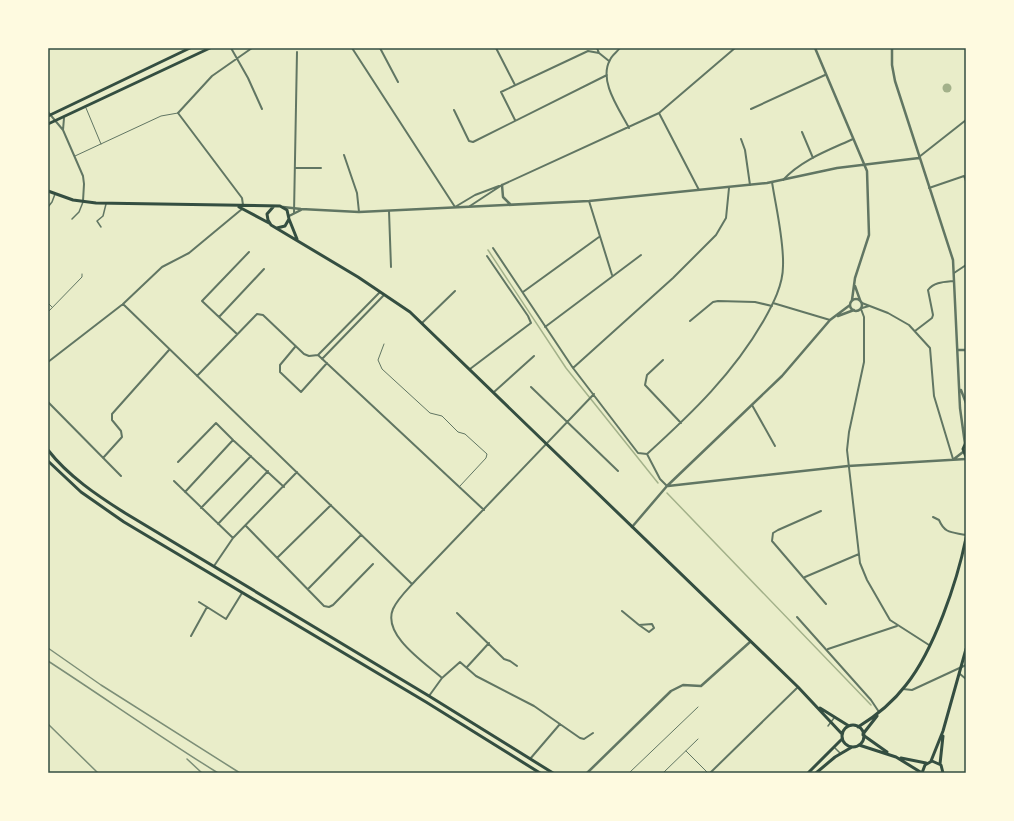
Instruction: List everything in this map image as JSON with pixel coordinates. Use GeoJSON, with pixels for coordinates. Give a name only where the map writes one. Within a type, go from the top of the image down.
{"type":"FeatureCollection","features":[{"type":"Feature","properties":{"kind":"main road"},"geometry":{"type":"LineString","coordinates":[[50,115],[190,48]]}},
{"type":"Feature","properties":{"kind":"main road"},"geometry":{"type":"LineString","coordinates":[[48,124],[64,118],[210,48]]}},
{"type":"Feature","properties":{"kind":"main road"},"geometry":{"type":"LineString","coordinates":[[120,82],[124,89]]}},
{"type":"Feature","properties":{"kind":"main road"},"geometry":{"type":"LineString","coordinates":[[48,191],[83,202],[106,204],[243,208],[282,206],[287,210],[297,239]]}},
{"type":"Feature","properties":{"kind":"main road"},"geometry":{"type":"LineString","coordinates":[[269,223],[268,213],[274,206]]}},
{"type":"Feature","properties":{"kind":"main road"},"geometry":{"type":"LineString","coordinates":[[243,208],[297,239],[386,294],[422,322],[798,688],[842,734]]}},
{"type":"Feature","properties":{"kind":"main road"},"geometry":{"type":"LineString","coordinates":[[277,228],[284,226],[289,217]]}},
{"type":"Feature","properties":{"kind":"main road"},"geometry":{"type":"LineString","coordinates":[[965,443],[963,452],[966,458]]}},
{"type":"Feature","properties":{"kind":"main road"},"geometry":{"type":"LineString","coordinates":[[48,450],[76,476],[122,511],[429,696],[553,773]]}},
{"type":"Feature","properties":{"kind":"main road"},"geometry":{"type":"LineString","coordinates":[[48,461],[81,492],[118,518],[426,702],[540,773]]}},
{"type":"Feature","properties":{"kind":"main road"},"geometry":{"type":"LineString","coordinates":[[118,518],[122,511]]}},
{"type":"Feature","properties":{"kind":"main road"},"geometry":{"type":"LineString","coordinates":[[138,530],[141,523]]}},
{"type":"Feature","properties":{"kind":"main road"},"geometry":{"type":"LineString","coordinates":[[814,704],[849,726],[858,727],[879,713],[903,690],[916,670],[929,645],[950,592],[965,545],[966,537]]}},
{"type":"Feature","properties":{"kind":"main road"},"geometry":{"type":"LineString","coordinates":[[210,572],[214,566]]}},
{"type":"Feature","properties":{"kind":"main road"},"geometry":{"type":"LineString","coordinates":[[243,592],[247,586]]}},
{"type":"Feature","properties":{"kind":"main road"},"geometry":{"type":"LineString","coordinates":[[931,762],[943,731],[966,649]]}},
{"type":"Feature","properties":{"kind":"main road"},"geometry":{"type":"LineString","coordinates":[[426,702],[429,696]]}},
{"type":"Feature","properties":{"kind":"main road"},"geometry":{"type":"LineString","coordinates":[[859,745],[862,741],[863,735],[879,713]]}},
{"type":"Feature","properties":{"kind":"main road"},"geometry":{"type":"LineString","coordinates":[[808,773],[835,748],[842,739],[842,734],[849,726]]}},
{"type":"Feature","properties":{"kind":"main road"},"geometry":{"type":"LineString","coordinates":[[858,727],[863,735],[890,754],[922,773],[926,764]]}},
{"type":"Feature","properties":{"kind":"main road"},"geometry":{"type":"LineString","coordinates":[[482,737],[486,731]]}},
{"type":"Feature","properties":{"kind":"main road"},"geometry":{"type":"LineString","coordinates":[[943,731],[940,764],[944,773]]}},
{"type":"Feature","properties":{"kind":"main road"},"geometry":{"type":"LineString","coordinates":[[842,739],[846,744],[852,747]]}},
{"type":"Feature","properties":{"kind":"main road"},"geometry":{"type":"LineString","coordinates":[[816,773],[840,753],[859,745],[890,754]]}},
{"type":"Feature","properties":{"kind":"main road"},"geometry":{"type":"LineString","coordinates":[[896,757],[926,764],[931,762],[940,764]]}},
{"type":"Feature","properties":{"kind":"main road"},"geometry":{"type":"LineString","coordinates":[[527,765],[530,759]]}},
{"type":"Feature","properties":{"kind":"street"},"geometry":{"type":"LineString","coordinates":[[231,48],[262,108]]}},
{"type":"Feature","properties":{"kind":"street"},"geometry":{"type":"LineString","coordinates":[[48,362],[122,304],[162,266],[189,253],[243,208],[242,198],[178,113],[212,76],[252,48]]}},
{"type":"Feature","properties":{"kind":"street"},"geometry":{"type":"LineString","coordinates":[[352,48],[455,208]]}},
{"type":"Feature","properties":{"kind":"street"},"geometry":{"type":"LineString","coordinates":[[380,48],[398,82]]}},
{"type":"Feature","properties":{"kind":"street"},"geometry":{"type":"LineString","coordinates":[[496,48],[515,85]]}},
{"type":"Feature","properties":{"kind":"street"},"geometry":{"type":"LineString","coordinates":[[597,48],[599,53]]}},
{"type":"Feature","properties":{"kind":"street"},"geometry":{"type":"LineString","coordinates":[[620,48],[609,61],[606,75],[608,86],[629,128]]}},
{"type":"Feature","properties":{"kind":"street"},"geometry":{"type":"LineString","coordinates":[[455,208],[475,195],[502,185],[659,113],[735,48]]}},
{"type":"Feature","properties":{"kind":"street"},"geometry":{"type":"LineString","coordinates":[[815,48],[825,75],[865,163],[868,187],[869,235],[850,305],[836,317]]}},
{"type":"Feature","properties":{"kind":"street"},"geometry":{"type":"LineString","coordinates":[[892,48],[894,81],[953,260],[960,408],[965,443]]}},
{"type":"Feature","properties":{"kind":"street"},"geometry":{"type":"LineString","coordinates":[[515,121],[501,92],[588,51],[599,53],[609,61]]}},
{"type":"Feature","properties":{"kind":"street"},"geometry":{"type":"LineString","coordinates":[[294,213],[297,52]]}},
{"type":"Feature","properties":{"kind":"street"},"geometry":{"type":"LineString","coordinates":[[454,110],[471,143],[606,75]]}},
{"type":"Feature","properties":{"kind":"street"},"geometry":{"type":"LineString","coordinates":[[751,109],[825,75]]}},
{"type":"Feature","properties":{"kind":"street"},"geometry":{"type":"LineString","coordinates":[[48,112],[63,130],[84,181],[83,202],[78,212],[72,219]]}},
{"type":"Feature","properties":{"kind":"street"},"geometry":{"type":"LineString","coordinates":[[659,113],[700,191]]}},
{"type":"Feature","properties":{"kind":"street"},"geometry":{"type":"LineString","coordinates":[[63,130],[64,118]]}},
{"type":"Feature","properties":{"kind":"street"},"geometry":{"type":"LineString","coordinates":[[282,206],[301,209],[359,212],[389,211],[589,201],[729,188],[772,182],[865,163],[919,158],[966,120]]}},
{"type":"Feature","properties":{"kind":"street"},"geometry":{"type":"LineString","coordinates":[[802,132],[813,158]]}},
{"type":"Feature","properties":{"kind":"street"},"geometry":{"type":"LineString","coordinates":[[782,180],[795,168],[854,138]]}},
{"type":"Feature","properties":{"kind":"street"},"geometry":{"type":"LineString","coordinates":[[741,139],[745,150],[746,170],[750,185]]}},
{"type":"Feature","properties":{"kind":"street"},"geometry":{"type":"LineString","coordinates":[[344,155],[356,188],[359,212]]}},
{"type":"Feature","properties":{"kind":"street"},"geometry":{"type":"LineString","coordinates":[[295,168],[321,168]]}},
{"type":"Feature","properties":{"kind":"street"},"geometry":{"type":"LineString","coordinates":[[929,188],[964,176],[966,181]]}},
{"type":"Feature","properties":{"kind":"street"},"geometry":{"type":"LineString","coordinates":[[493,248],[573,368],[638,453],[647,454],[681,423],[732,370],[772,306],[783,267],[772,182]]}},
{"type":"Feature","properties":{"kind":"street"},"geometry":{"type":"LineString","coordinates":[[502,185],[503,197],[510,205]]}},
{"type":"Feature","properties":{"kind":"street"},"geometry":{"type":"LineString","coordinates":[[469,207],[502,185]]}},
{"type":"Feature","properties":{"kind":"street"},"geometry":{"type":"LineString","coordinates":[[573,368],[684,268],[716,235],[727,215],[729,188]]}},
{"type":"Feature","properties":{"kind":"street"},"geometry":{"type":"LineString","coordinates":[[48,207],[55,194]]}},
{"type":"Feature","properties":{"kind":"street"},"geometry":{"type":"LineString","coordinates":[[589,201],[612,275]]}},
{"type":"Feature","properties":{"kind":"street"},"geometry":{"type":"LineString","coordinates":[[101,227],[98,221],[103,216],[106,204]]}},
{"type":"Feature","properties":{"kind":"street"},"geometry":{"type":"LineString","coordinates":[[289,217],[301,209]]}},
{"type":"Feature","properties":{"kind":"street"},"geometry":{"type":"LineString","coordinates":[[389,211],[391,267]]}},
{"type":"Feature","properties":{"kind":"street"},"geometry":{"type":"LineString","coordinates":[[523,292],[599,237]]}},
{"type":"Feature","properties":{"kind":"street"},"geometry":{"type":"LineString","coordinates":[[237,334],[202,302],[249,252]]}},
{"type":"Feature","properties":{"kind":"street"},"geometry":{"type":"LineString","coordinates":[[545,327],[612,275],[641,255]]}},
{"type":"Feature","properties":{"kind":"street"},"geometry":{"type":"LineString","coordinates":[[470,369],[530,325],[528,316],[487,256]]}},
{"type":"Feature","properties":{"kind":"street"},"geometry":{"type":"LineString","coordinates":[[954,273],[966,265]]}},
{"type":"Feature","properties":{"kind":"street"},"geometry":{"type":"LineString","coordinates":[[219,317],[264,269]]}},
{"type":"Feature","properties":{"kind":"street"},"geometry":{"type":"LineString","coordinates":[[915,331],[933,315],[928,290],[931,286],[939,283],[954,281]]}},
{"type":"Feature","properties":{"kind":"street"},"geometry":{"type":"LineString","coordinates":[[854,286],[862,303],[888,312],[915,331],[931,351],[934,396],[953,459]]}},
{"type":"Feature","properties":{"kind":"street"},"geometry":{"type":"LineString","coordinates":[[318,356],[381,291]]}},
{"type":"Feature","properties":{"kind":"street"},"geometry":{"type":"LineString","coordinates":[[422,322],[455,291]]}},
{"type":"Feature","properties":{"kind":"street"},"geometry":{"type":"LineString","coordinates":[[322,359],[386,294]]}},
{"type":"Feature","properties":{"kind":"street"},"geometry":{"type":"LineString","coordinates":[[852,300],[856,298],[860,300]]}},
{"type":"Feature","properties":{"kind":"street"},"geometry":{"type":"LineString","coordinates":[[690,321],[713,302],[718,301],[755,302],[772,306]]}},
{"type":"Feature","properties":{"kind":"street"},"geometry":{"type":"LineString","coordinates":[[773,303],[830,320]]}},
{"type":"Feature","properties":{"kind":"street"},"geometry":{"type":"LineString","coordinates":[[862,303],[861,309],[864,317],[864,362],[848,439],[848,466],[859,554],[867,580],[889,618],[897,626],[929,645]]}},
{"type":"Feature","properties":{"kind":"street"},"geometry":{"type":"LineString","coordinates":[[122,304],[412,584]]}},
{"type":"Feature","properties":{"kind":"street"},"geometry":{"type":"LineString","coordinates":[[850,305],[854,310]]}},
{"type":"Feature","properties":{"kind":"street"},"geometry":{"type":"LineString","coordinates":[[631,527],[667,486],[782,376],[830,320],[854,310],[870,306]]}},
{"type":"Feature","properties":{"kind":"street"},"geometry":{"type":"LineString","coordinates":[[196,376],[254,316],[260,314],[295,347],[309,356],[318,356],[328,363],[484,510]]}},
{"type":"Feature","properties":{"kind":"street"},"geometry":{"type":"LineString","coordinates":[[295,347],[280,365],[280,372],[301,392],[328,363]]}},
{"type":"Feature","properties":{"kind":"street"},"geometry":{"type":"LineString","coordinates":[[103,458],[122,437],[122,431],[112,420],[112,414],[169,350]]}},
{"type":"Feature","properties":{"kind":"street"},"geometry":{"type":"LineString","coordinates":[[958,350],[966,350]]}},
{"type":"Feature","properties":{"kind":"street"},"geometry":{"type":"LineString","coordinates":[[494,392],[534,356]]}},
{"type":"Feature","properties":{"kind":"street"},"geometry":{"type":"LineString","coordinates":[[663,360],[647,375],[645,385],[681,423]]}},
{"type":"Feature","properties":{"kind":"street"},"geometry":{"type":"LineString","coordinates":[[531,387],[618,471]]}},
{"type":"Feature","properties":{"kind":"street"},"geometry":{"type":"LineString","coordinates":[[960,388],[966,403]]}},
{"type":"Feature","properties":{"kind":"street"},"geometry":{"type":"LineString","coordinates":[[442,678],[406,646],[392,627],[391,616],[393,610],[412,584],[594,394]]}},
{"type":"Feature","properties":{"kind":"street"},"geometry":{"type":"LineString","coordinates":[[48,402],[121,476]]}},
{"type":"Feature","properties":{"kind":"street"},"geometry":{"type":"LineString","coordinates":[[752,405],[775,446]]}},
{"type":"Feature","properties":{"kind":"street"},"geometry":{"type":"LineString","coordinates":[[178,462],[216,423],[284,487]]}},
{"type":"Feature","properties":{"kind":"street"},"geometry":{"type":"LineString","coordinates":[[185,492],[233,440]]}},
{"type":"Feature","properties":{"kind":"street"},"geometry":{"type":"LineString","coordinates":[[953,459],[963,452]]}},
{"type":"Feature","properties":{"kind":"street"},"geometry":{"type":"LineString","coordinates":[[647,454],[660,479],[667,486]]}},
{"type":"Feature","properties":{"kind":"street"},"geometry":{"type":"LineString","coordinates":[[201,508],[251,456]]}},
{"type":"Feature","properties":{"kind":"street"},"geometry":{"type":"LineString","coordinates":[[667,486],[848,466],[966,458]]}},
{"type":"Feature","properties":{"kind":"street"},"geometry":{"type":"LineString","coordinates":[[218,524],[268,471]]}},
{"type":"Feature","properties":{"kind":"street"},"geometry":{"type":"LineString","coordinates":[[214,566],[233,538],[297,472]]}},
{"type":"Feature","properties":{"kind":"street"},"geometry":{"type":"LineString","coordinates":[[174,482],[233,538]]}},
{"type":"Feature","properties":{"kind":"street"},"geometry":{"type":"LineString","coordinates":[[277,558],[331,506]]}},
{"type":"Feature","properties":{"kind":"street"},"geometry":{"type":"LineString","coordinates":[[821,511],[778,530],[773,533],[771,537],[772,541],[826,604]]}},
{"type":"Feature","properties":{"kind":"street"},"geometry":{"type":"LineString","coordinates":[[933,517],[939,520],[941,526],[945,530],[966,537]]}},
{"type":"Feature","properties":{"kind":"street"},"geometry":{"type":"LineString","coordinates":[[246,526],[324,606],[333,606],[373,564]]}},
{"type":"Feature","properties":{"kind":"street"},"geometry":{"type":"LineString","coordinates":[[308,589],[361,535]]}},
{"type":"Feature","properties":{"kind":"street"},"geometry":{"type":"LineString","coordinates":[[804,578],[859,554]]}},
{"type":"Feature","properties":{"kind":"street"},"geometry":{"type":"LineString","coordinates":[[199,602],[226,619],[243,592]]}},
{"type":"Feature","properties":{"kind":"street"},"geometry":{"type":"LineString","coordinates":[[191,636],[207,607]]}},
{"type":"Feature","properties":{"kind":"street"},"geometry":{"type":"LineString","coordinates":[[622,611],[649,632],[654,628],[652,624],[649,623],[639,624]]}},
{"type":"Feature","properties":{"kind":"street"},"geometry":{"type":"LineString","coordinates":[[457,613],[504,659],[510,660],[517,666]]}},
{"type":"Feature","properties":{"kind":"street"},"geometry":{"type":"LineString","coordinates":[[797,617],[871,700],[879,713]]}},
{"type":"Feature","properties":{"kind":"street"},"geometry":{"type":"LineString","coordinates":[[828,650],[897,626]]}},
{"type":"Feature","properties":{"kind":"street"},"geometry":{"type":"LineString","coordinates":[[587,773],[671,691],[683,685],[701,686],[750,642]]}},
{"type":"Feature","properties":{"kind":"street"},"geometry":{"type":"LineString","coordinates":[[467,667],[489,643]]}},
{"type":"Feature","properties":{"kind":"street"},"geometry":{"type":"LineString","coordinates":[[429,696],[442,678],[458,662],[462,662],[476,676],[534,706],[584,739],[593,733]]}},
{"type":"Feature","properties":{"kind":"street"},"geometry":{"type":"LineString","coordinates":[[903,690],[912,690],[966,665]]}},
{"type":"Feature","properties":{"kind":"street"},"geometry":{"type":"LineString","coordinates":[[960,674],[966,679]]}},
{"type":"Feature","properties":{"kind":"street"},"geometry":{"type":"LineString","coordinates":[[709,773],[798,688]]}},
{"type":"Feature","properties":{"kind":"street"},"geometry":{"type":"LineString","coordinates":[[828,726],[835,717]]}},
{"type":"Feature","properties":{"kind":"street"},"geometry":{"type":"LineString","coordinates":[[530,759],[560,724]]}},
{"type":"Feature","properties":{"kind":"street"},"geometry":{"type":"LineString","coordinates":[[835,748],[840,753]]}},
{"type":"Feature","properties":{"kind":"lane"},"geometry":{"type":"LineString","coordinates":[[86,107],[101,144]]}},
{"type":"Feature","properties":{"kind":"lane"},"geometry":{"type":"LineString","coordinates":[[74,156],[161,116],[178,113]]}},
{"type":"Feature","properties":{"kind":"lane"},"geometry":{"type":"LineString","coordinates":[[48,312],[82,277],[82,274]]}},
{"type":"Feature","properties":{"kind":"lane"},"geometry":{"type":"LineString","coordinates":[[48,304],[52,308]]}},
{"type":"Feature","properties":{"kind":"lane"},"geometry":{"type":"LineString","coordinates":[[384,344],[378,360],[382,369],[430,413],[442,416],[458,432],[465,434],[487,454],[486,458],[460,486]]}},
{"type":"Feature","properties":{"kind":"lane"},"geometry":{"type":"LineString","coordinates":[[629,773],[698,707]]}},
{"type":"Feature","properties":{"kind":"lane"},"geometry":{"type":"LineString","coordinates":[[663,773],[698,739]]}},
{"type":"Feature","properties":{"kind":"lane"},"geometry":{"type":"LineString","coordinates":[[685,751],[709,773]]}},
{"type":"Feature","properties":{"kind":"shaded area"},"geometry":{"type":"Polygon","coordinates":[[[945,84],[949,84],[951,88],[949,92],[945,92],[943,90],[943,86],[945,84]]]}},
{"type":"Feature","properties":{"kind":"waterway"},"geometry":{"type":"LineString","coordinates":[[488,250],[566,368],[658,483]]}},
{"type":"Feature","properties":{"kind":"waterway"},"geometry":{"type":"LineString","coordinates":[[667,493],[871,705]]}},
{"type":"Feature","properties":{"kind":"railway"},"geometry":{"type":"LineString","coordinates":[[48,648],[101,685],[240,773]]}},
{"type":"Feature","properties":{"kind":"railway"},"geometry":{"type":"LineString","coordinates":[[48,661],[218,773]]}},
{"type":"Feature","properties":{"kind":"railway"},"geometry":{"type":"LineString","coordinates":[[48,724],[98,773]]}},
{"type":"Feature","properties":{"kind":"railway"},"geometry":{"type":"LineString","coordinates":[[187,759],[202,773]]}}]}
